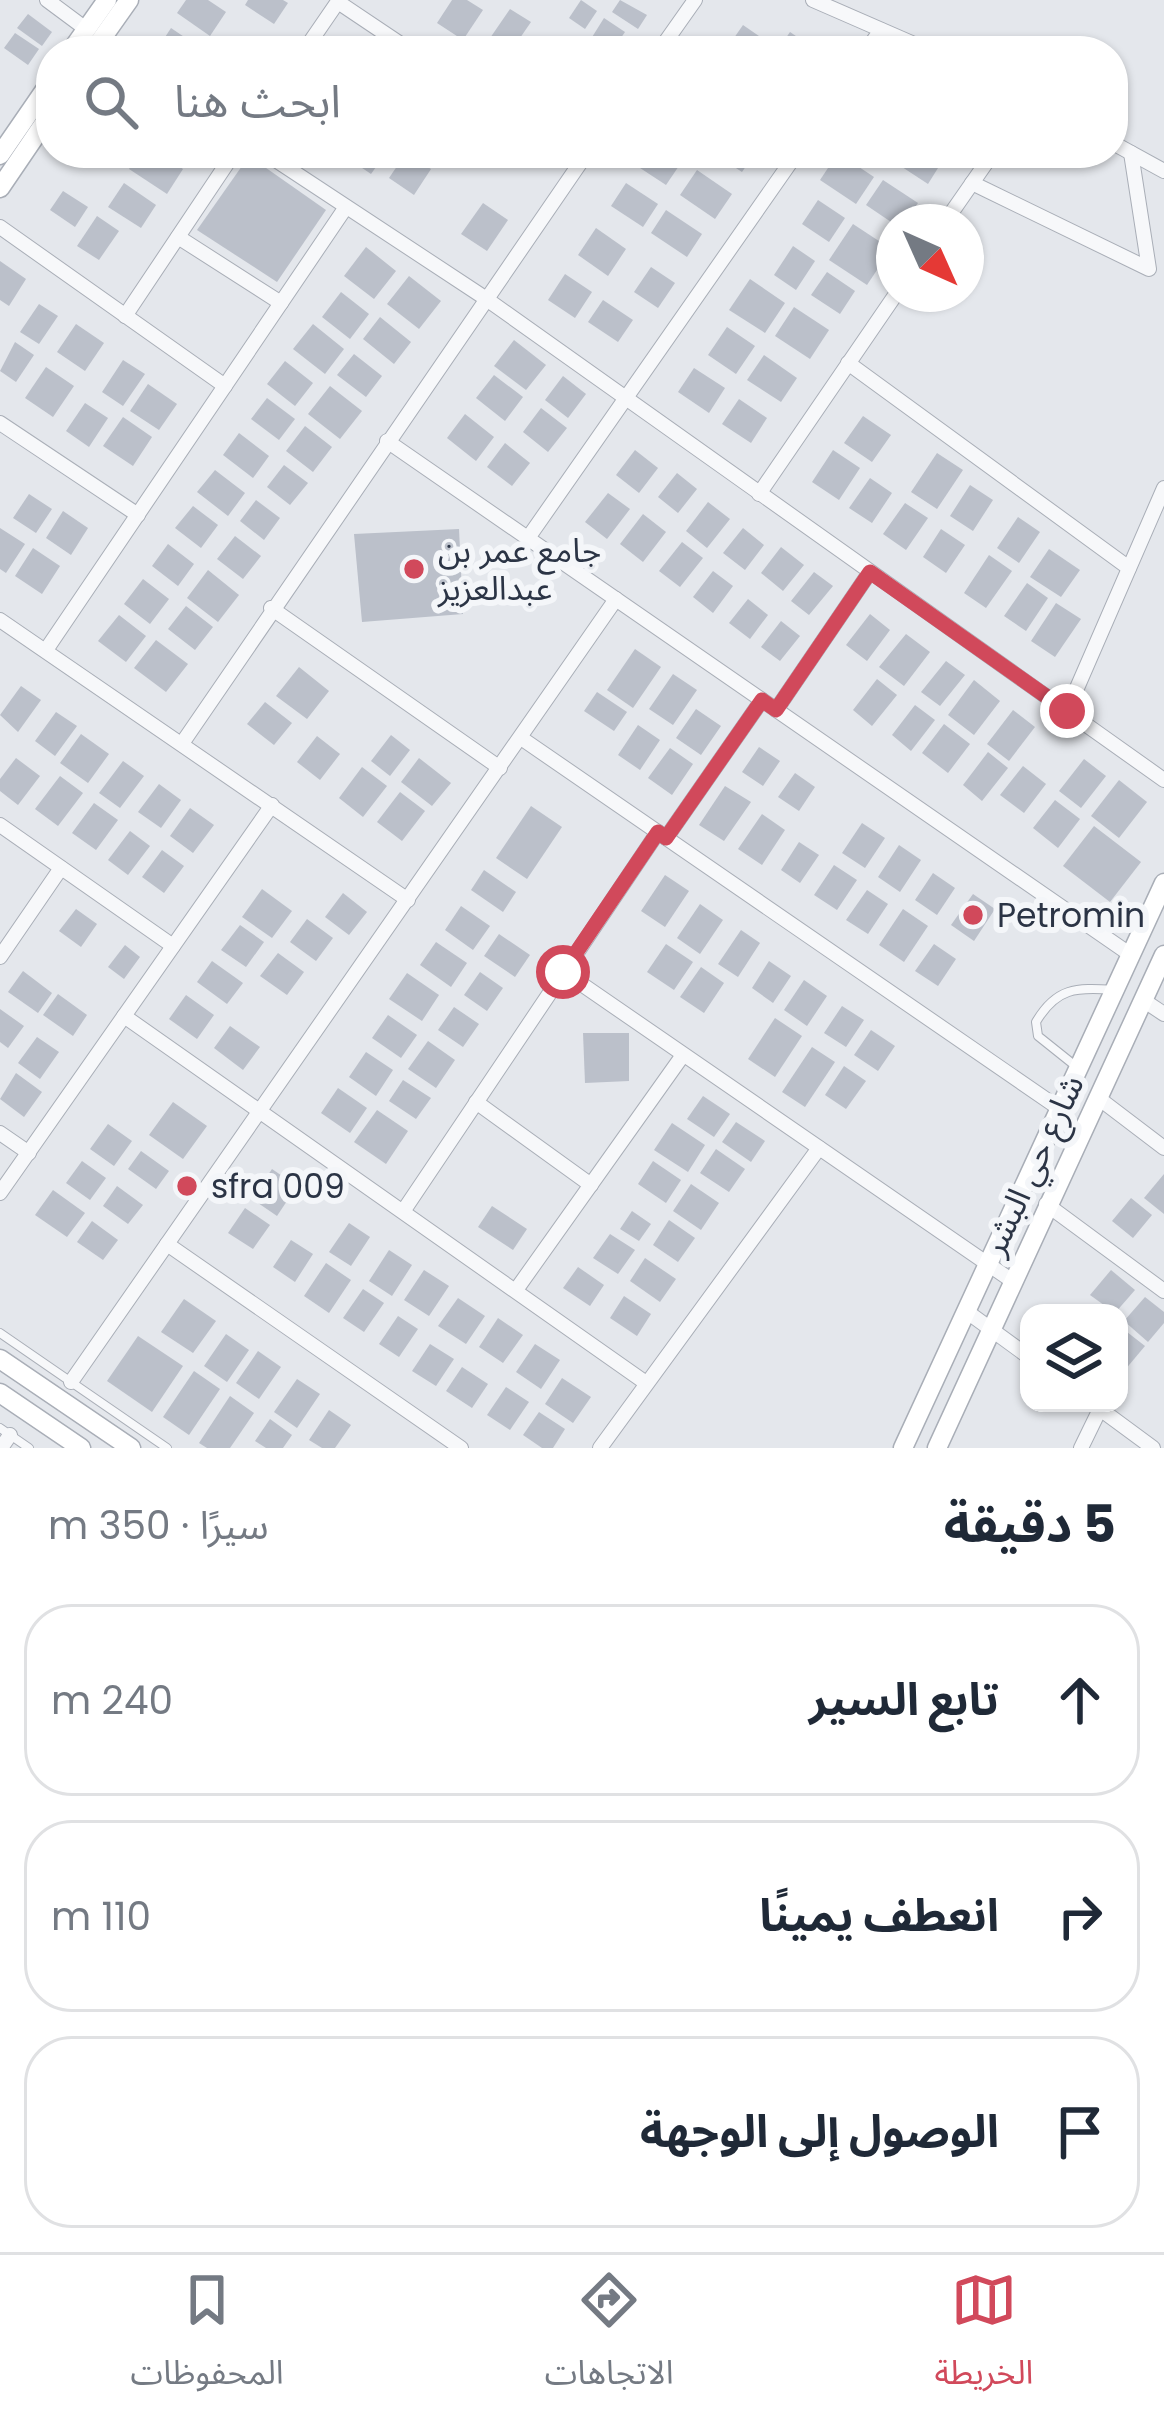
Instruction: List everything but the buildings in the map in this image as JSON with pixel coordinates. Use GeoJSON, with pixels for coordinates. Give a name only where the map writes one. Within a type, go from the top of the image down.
{"type":"FeatureCollection","features":[{"type":"Feature","properties":{"kind":"street"},"geometry":{"type":"LineString","coordinates":[[47,0],[89,36]]}},
{"type":"Feature","properties":{"kind":"street"},"geometry":{"type":"LineString","coordinates":[[95,36],[106,0]]}},
{"type":"Feature","properties":{"kind":"street"},"geometry":{"type":"LineString","coordinates":[[98,36],[129,0]]}},
{"type":"Feature","properties":{"kind":"street"},"geometry":{"type":"LineString","coordinates":[[669,36],[694,0]]}},
{"type":"Feature","properties":{"kind":"street"},"geometry":{"type":"LineString","coordinates":[[813,0],[895,36]]}},
{"type":"Feature","properties":{"kind":"street"},"geometry":{"type":"LineString","coordinates":[[314,36],[339,1],[389,36]]}},
{"type":"Feature","properties":{"kind":"street"},"geometry":{"type":"LineString","coordinates":[[877,36],[881,30]]}},
{"type":"Feature","properties":{"kind":"street"},"geometry":{"type":"LineString","coordinates":[[0,155],[36,103]]}},
{"type":"Feature","properties":{"kind":"street"},"geometry":{"type":"LineString","coordinates":[[0,188],[36,135]]}},
{"type":"Feature","properties":{"kind":"street"},"geometry":{"type":"LineString","coordinates":[[1128,151],[1164,171]]}},
{"type":"Feature","properties":{"kind":"street"},"geometry":{"type":"LineString","coordinates":[[972,183],[1149,268],[1131,153]]}},
{"type":"Feature","properties":{"kind":"street"},"geometry":{"type":"LineString","coordinates":[[125,316],[224,168]]}},
{"type":"Feature","properties":{"kind":"street"},"geometry":{"type":"LineString","coordinates":[[288,168],[485,298],[1164,780]]}},
{"type":"Feature","properties":{"kind":"street"},"geometry":{"type":"LineString","coordinates":[[183,742],[577,168]]}},
{"type":"Feature","properties":{"kind":"street"},"geometry":{"type":"LineString","coordinates":[[528,538],[787,168]]}},
{"type":"Feature","properties":{"kind":"street"},"geometry":{"type":"LineString","coordinates":[[957,204],[982,168]]}},
{"type":"Feature","properties":{"kind":"street"},"geometry":{"type":"LineString","coordinates":[[46,650],[346,207]]}},
{"type":"Feature","properties":{"kind":"street"},"geometry":{"type":"LineString","coordinates":[[0,227],[225,386]]}},
{"type":"Feature","properties":{"kind":"street"},"geometry":{"type":"LineString","coordinates":[[178,237],[281,302]]}},
{"type":"Feature","properties":{"kind":"street"},"geometry":{"type":"LineString","coordinates":[[759,494],[883,312]]}},
{"type":"Feature","properties":{"kind":"street"},"geometry":{"type":"LineString","coordinates":[[848,363],[1129,568]]}},
{"type":"Feature","properties":{"kind":"street"},"geometry":{"type":"LineString","coordinates":[[0,423],[138,515]]}},
{"type":"Feature","properties":{"kind":"street"},"geometry":{"type":"LineString","coordinates":[[387,441],[1130,955]]}},
{"type":"Feature","properties":{"kind":"street"},"geometry":{"type":"LineString","coordinates":[[1067,711],[1164,488]]}},
{"type":"Feature","properties":{"kind":"street"},"geometry":{"type":"LineString","coordinates":[[776,710],[870,572]]}},
{"type":"Feature","properties":{"kind":"street"},"geometry":{"type":"LineString","coordinates":[[70,1382],[616,599]]}},
{"type":"Feature","properties":{"kind":"street"},"geometry":{"type":"LineString","coordinates":[[272,608],[500,768]]}},
{"type":"Feature","properties":{"kind":"street"},"geometry":{"type":"LineString","coordinates":[[0,620],[408,900]]}},
{"type":"Feature","properties":{"kind":"street"},"geometry":{"type":"LineString","coordinates":[[404,1210],[563,972],[762,700]]}},
{"type":"Feature","properties":{"kind":"street"},"geometry":{"type":"LineString","coordinates":[[521,738],[1060,1109]]}},
{"type":"Feature","properties":{"kind":"street"},"geometry":{"type":"LineString","coordinates":[[0,1193],[272,805]]}},
{"type":"Feature","properties":{"kind":"street"},"geometry":{"type":"LineString","coordinates":[[0,825],[172,946]]}},
{"type":"Feature","properties":{"kind":"street"},"geometry":{"type":"LineString","coordinates":[[0,957],[61,868]]}},
{"type":"Feature","properties":{"kind":"street","name":"شارع حي البشر"},"geometry":{"type":"LineString","coordinates":[[903,1448],[1164,883]]}},
{"type":"Feature","properties":{"kind":"street"},"geometry":{"type":"LineString","coordinates":[[937,1448],[1164,956]]}},
{"type":"Feature","properties":{"kind":"street"},"geometry":{"type":"LineString","coordinates":[[563,972],[1011,1280]]}},
{"type":"Feature","properties":{"kind":"street"},"geometry":{"type":"LineString","coordinates":[[1143,1000],[1164,1014]]}},
{"type":"Feature","properties":{"kind":"street"},"geometry":{"type":"LineString","coordinates":[[124,1016],[646,1383]]}},
{"type":"Feature","properties":{"kind":"street"},"geometry":{"type":"LineString","coordinates":[[516,1290],[683,1055]]}},
{"type":"Feature","properties":{"kind":"street"},"geometry":{"type":"LineString","coordinates":[[1097,1097],[1164,1148]]}},
{"type":"Feature","properties":{"kind":"street"},"geometry":{"type":"LineString","coordinates":[[476,1102],[591,1185]]}},
{"type":"Feature","properties":{"kind":"street"},"geometry":{"type":"LineString","coordinates":[[0,1133],[28,1153]]}},
{"type":"Feature","properties":{"kind":"street"},"geometry":{"type":"LineString","coordinates":[[600,1448],[819,1148]]}},
{"type":"Feature","properties":{"kind":"street"},"geometry":{"type":"LineString","coordinates":[[1046,1204],[1164,1291]]}},
{"type":"Feature","properties":{"kind":"street"},"geometry":{"type":"LineString","coordinates":[[167,1244],[461,1448]]}},
{"type":"Feature","properties":{"kind":"street"},"geometry":{"type":"LineString","coordinates":[[966,1312],[1020,1350]]}},
{"type":"Feature","properties":{"kind":"street"},"geometry":{"type":"LineString","coordinates":[[0,1359],[131,1448]]}},
{"type":"Feature","properties":{"kind":"street"},"geometry":{"type":"LineString","coordinates":[[0,1393],[81,1448]]}},
{"type":"Feature","properties":{"kind":"street"},"geometry":{"type":"LineString","coordinates":[[1081,1448],[1094,1412]]}},
{"type":"Feature","properties":{"kind":"street"},"geometry":{"type":"LineString","coordinates":[[1104,1412],[1153,1448]]}},
{"type":"Feature","properties":{"kind":"lane"},"geometry":{"type":"LineString","coordinates":[[1078,1068],[1038,1036],[1036,1022],[1056,994],[1077,987],[1114,990]]}},
{"type":"Feature","properties":{"kind":"lane"},"geometry":{"type":"LineString","coordinates":[[0,1333],[167,1448]]}},
{"type":"Feature","properties":{"kind":"lane"},"geometry":{"type":"LineString","coordinates":[[4,1437],[29,1448]]}},
{"type":"Feature","properties":{"kind":"place","name":"جامع عمر بن عبدالعزيز"},"geometry":{"type":"Point","coordinates":[414,569]}},
{"type":"Feature","properties":{"kind":"place","name":"Petromin"},"geometry":{"type":"Point","coordinates":[973,915]}},
{"type":"Feature","properties":{"kind":"place","name":"sfra 009"},"geometry":{"type":"Point","coordinates":[187,1186]}},
{"type":"Feature","properties":{"kind":"route"},"geometry":{"type":"LineString","coordinates":[[563,972],[658,832],[666,838],[762,700],[776,710],[870,572],[1067,711]]}}]}
